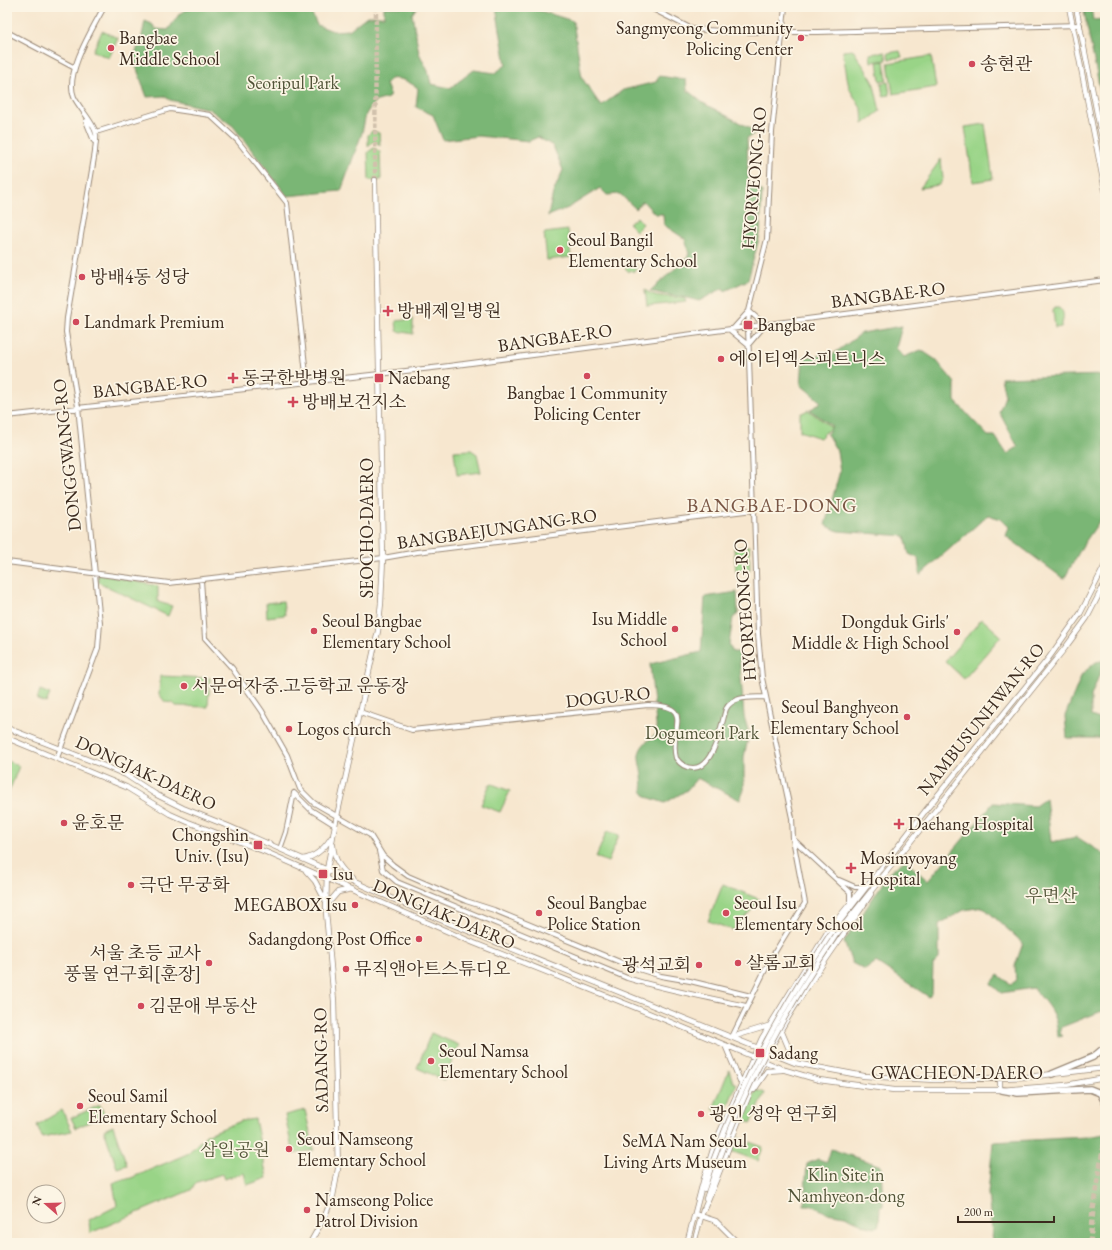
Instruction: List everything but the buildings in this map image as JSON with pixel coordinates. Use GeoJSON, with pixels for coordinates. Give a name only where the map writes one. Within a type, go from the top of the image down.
{"type":"FeatureCollection","features":[{"type":"Feature","properties":{"kind":"highway"},"geometry":{"type":"LineString","coordinates":[[1052,1074],[1093,1057],[1105,1047]]}},
{"type":"Feature","properties":{"kind":"highway"},"geometry":{"type":"LineString","coordinates":[[1001,1090],[1018,1093],[1090,1089],[1100,1093],[1105,1102]]}},
{"type":"Feature","properties":{"kind":"main road"},"geometry":{"type":"LineString","coordinates":[[1069,7],[1105,190]]}},
{"type":"Feature","properties":{"kind":"main road"},"geometry":{"type":"LineString","coordinates":[[1076,7],[1105,154]]}},
{"type":"Feature","properties":{"kind":"main road","name":"SEOCHO-DAERO"},"geometry":{"type":"LineString","coordinates":[[327,870],[332,837],[379,624],[383,558],[375,180]]}},
{"type":"Feature","properties":{"kind":"main road","name":"NAMBUSUNHWAN-RO"},"geometry":{"type":"LineString","coordinates":[[694,1243],[716,1162],[734,1106],[762,1047],[784,1006],[869,883],[1048,659],[1080,614],[1105,565]]}},
{"type":"Feature","properties":{"kind":"main road","name":"NAMBUSUNHWAN-RO"},"geometry":{"type":"LineString","coordinates":[[833,934],[874,887],[1021,704],[1084,622],[1105,583]]}},
{"type":"Feature","properties":{"kind":"main road","name":"DONGJAK-DAERO"},"geometry":{"type":"LineString","coordinates":[[7,728],[126,775],[155,794],[183,808],[228,826],[436,918],[769,1052]]}},
{"type":"Feature","properties":{"kind":"main road","name":"DONGJAK-DAERO"},"geometry":{"type":"LineString","coordinates":[[7,738],[126,787],[170,814],[188,822],[302,867],[474,943],[764,1061]]}},
{"type":"Feature","properties":{"kind":"main road"},"geometry":{"type":"LineString","coordinates":[[302,860],[315,856],[332,837]]}},
{"type":"Feature","properties":{"kind":"main road"},"geometry":{"type":"LineString","coordinates":[[332,837],[336,861],[341,869],[356,882]]}},
{"type":"Feature","properties":{"kind":"main road"},"geometry":{"type":"LineString","coordinates":[[302,867],[315,880],[325,901]]}},
{"type":"Feature","properties":{"kind":"main road","name":"SADANG-RO"},"geometry":{"type":"LineString","coordinates":[[310,1243],[319,1228],[333,1196],[338,1169],[334,1001],[325,901],[327,870]]}},
{"type":"Feature","properties":{"kind":"main road","name":"NAMBUSUNHWAN-RO"},"geometry":{"type":"LineString","coordinates":[[687,1243],[715,1143],[757,1047],[768,1026],[828,931],[850,902],[862,888],[869,883]]}},
{"type":"Feature","properties":{"kind":"main road","name":"NAMBUSUNHWAN-RO"},"geometry":{"type":"LineString","coordinates":[[702,1214],[764,1061],[775,1040],[825,959],[874,887]]}},
{"type":"Feature","properties":{"kind":"main road"},"geometry":{"type":"LineString","coordinates":[[326,908],[330,900],[338,892],[352,889]]}},
{"type":"Feature","properties":{"kind":"main road"},"geometry":{"type":"LineString","coordinates":[[732,1037],[768,1026]]}},
{"type":"Feature","properties":{"kind":"main road"},"geometry":{"type":"LineString","coordinates":[[781,1030],[795,1063]]}},
{"type":"Feature","properties":{"kind":"main road"},"geometry":{"type":"LineString","coordinates":[[764,1034],[768,1038],[775,1040]]}},
{"type":"Feature","properties":{"kind":"main road"},"geometry":{"type":"LineString","coordinates":[[739,1051],[743,1042]]}},
{"type":"Feature","properties":{"kind":"main road"},"geometry":{"type":"LineString","coordinates":[[725,1045],[741,1083]]}},
{"type":"Feature","properties":{"kind":"main road","name":"GWACHEON-DAERO"},"geometry":{"type":"LineString","coordinates":[[769,1052],[795,1063],[859,1075],[894,1078],[947,1080],[1000,1078],[1105,1068]]}},
{"type":"Feature","properties":{"kind":"main road","name":"GWACHEON-DAERO"},"geometry":{"type":"LineString","coordinates":[[764,1061],[785,1070],[819,1080],[867,1088],[894,1090],[1001,1090],[1066,1085],[1105,1078]]}},
{"type":"Feature","properties":{"kind":"main road"},"geometry":{"type":"LineString","coordinates":[[745,1108],[765,1073],[769,1070],[785,1070]]}},
{"type":"Feature","properties":{"kind":"main road"},"geometry":{"type":"LineString","coordinates":[[1000,1078],[1001,1090]]}},
{"type":"Feature","properties":{"kind":"main road","name":"NAMBUSUNHWAN-RO"},"geometry":{"type":"LineString","coordinates":[[698,1202],[716,1162]]}},
{"type":"Feature","properties":{"kind":"street","name":"DONGGWANG-RO"},"geometry":{"type":"LineString","coordinates":[[95,152],[94,138],[72,91],[72,84],[75,68],[104,7]]}},
{"type":"Feature","properties":{"kind":"street"},"geometry":{"type":"LineString","coordinates":[[649,7],[692,29],[736,32],[782,33],[1080,25]]}},
{"type":"Feature","properties":{"kind":"street","name":"HYORYEONG-RO"},"geometry":{"type":"LineString","coordinates":[[732,1037],[770,960],[805,904],[793,839],[792,818],[762,678],[758,634],[748,345],[749,310],[767,239],[772,132],[785,7]]}},
{"type":"Feature","properties":{"kind":"street"},"geometry":{"type":"LineString","coordinates":[[7,32],[75,68]]}},
{"type":"Feature","properties":{"kind":"street"},"geometry":{"type":"LineString","coordinates":[[96,132],[170,109],[210,115],[237,140],[287,203],[307,383]]}},
{"type":"Feature","properties":{"kind":"street","name":"DONGGWANG-RO"},"geometry":{"type":"LineString","coordinates":[[57,758],[59,749],[98,648],[100,623],[93,573],[78,407],[66,332],[67,318],[95,152],[96,132],[81,110]]}},
{"type":"Feature","properties":{"kind":"street","name":"BANGBAE-RO"},"geometry":{"type":"LineString","coordinates":[[7,416],[307,383],[731,331],[748,327],[1105,280]]}},
{"type":"Feature","properties":{"kind":"street"},"geometry":{"type":"LineString","coordinates":[[749,310],[765,325],[748,345],[731,331],[749,310]]}},
{"type":"Feature","properties":{"kind":"street","name":"BANGBAEJUNGANG-RO"},"geometry":{"type":"LineString","coordinates":[[7,562],[169,583],[383,558],[417,552],[753,510]]}},
{"type":"Feature","properties":{"kind":"street"},"geometry":{"type":"LineString","coordinates":[[201,580],[205,638],[232,668],[262,711],[287,754],[300,789],[314,803],[370,835],[386,859],[408,876],[574,944],[661,976],[690,981],[751,996]]}},
{"type":"Feature","properties":{"kind":"street","name":"DOGU-RO"},"geometry":{"type":"LineString","coordinates":[[360,712],[412,730],[642,706],[665,705],[673,709],[677,717],[676,758],[684,766],[694,768],[702,766],[711,757],[726,709],[730,702],[737,699],[766,697]]}},
{"type":"Feature","properties":{"kind":"street"},"geometry":{"type":"LineString","coordinates":[[1015,699],[1016,706],[1021,704]]}},
{"type":"Feature","properties":{"kind":"street"},"geometry":{"type":"LineString","coordinates":[[992,729],[998,729],[998,733]]}},
{"type":"Feature","properties":{"kind":"street"},"geometry":{"type":"LineString","coordinates":[[280,849],[286,832],[294,793],[311,810],[335,825]]}},
{"type":"Feature","properties":{"kind":"street"},"geometry":{"type":"LineString","coordinates":[[793,839],[850,892],[850,902]]}},
{"type":"Feature","properties":{"kind":"street"},"geometry":{"type":"LineString","coordinates":[[379,849],[383,870],[397,882],[627,978],[656,987],[746,1006]]}},
{"type":"Feature","properties":{"kind":"street"},"geometry":{"type":"LineString","coordinates":[[837,879],[855,887],[862,888]]}},
{"type":"Feature","properties":{"kind":"street"},"geometry":{"type":"LineString","coordinates":[[585,987],[587,980]]}},
{"type":"Feature","properties":{"kind":"street"},"geometry":{"type":"LineString","coordinates":[[695,1214],[702,1214],[716,1221],[738,1243]]}},
{"type":"Feature","properties":{"kind":"green space","name":"Seoripul Park"},"geometry":{"type":"Polygon","coordinates":[[[193,7],[314,7],[312,14],[317,25],[333,31],[349,30],[367,16],[384,16],[384,7],[417,7],[412,14],[419,53],[428,71],[431,84],[450,88],[474,70],[495,73],[506,65],[496,7],[528,7],[573,21],[582,78],[601,106],[623,90],[656,82],[659,76],[686,80],[687,90],[703,103],[757,132],[747,138],[748,175],[750,186],[762,191],[760,234],[748,280],[725,291],[723,288],[699,301],[650,291],[686,259],[689,254],[685,239],[664,225],[663,214],[655,214],[643,201],[636,209],[620,194],[607,195],[600,188],[568,208],[548,216],[553,193],[563,170],[553,146],[538,137],[529,141],[478,136],[443,140],[433,115],[416,107],[418,88],[401,79],[390,79],[386,84],[390,94],[388,98],[374,102],[366,114],[362,133],[341,191],[287,196],[233,126],[209,109],[170,100],[164,96],[147,97],[133,58],[141,40],[145,21],[152,24],[156,29],[168,30],[180,13],[193,7]]]}},
{"type":"Feature","properties":{"kind":"green space"},"geometry":{"type":"Polygon","coordinates":[[[1083,7],[1091,7],[1093,20],[1105,19],[1105,114],[1083,7]]]}},
{"type":"Feature","properties":{"kind":"green space"},"geometry":{"type":"Polygon","coordinates":[[[102,31],[118,38],[109,58],[93,51],[102,31]]]}},
{"type":"Feature","properties":{"kind":"green space"},"geometry":{"type":"Polygon","coordinates":[[[853,50],[873,81],[880,111],[863,124],[862,110],[849,88],[843,53],[843,51],[853,50]]]}},
{"type":"Feature","properties":{"kind":"green space"},"geometry":{"type":"Polygon","coordinates":[[[900,51],[902,57],[889,59],[888,53],[900,51]]]}},
{"type":"Feature","properties":{"kind":"green space"},"geometry":{"type":"Polygon","coordinates":[[[885,52],[887,60],[871,62],[870,54],[885,52]]]}},
{"type":"Feature","properties":{"kind":"green space"},"geometry":{"type":"Polygon","coordinates":[[[931,56],[936,87],[893,94],[888,63],[931,56]]]}},
{"type":"Feature","properties":{"kind":"green space"},"geometry":{"type":"Polygon","coordinates":[[[884,61],[887,80],[880,81],[877,62],[884,61]]]}},
{"type":"Feature","properties":{"kind":"green space"},"geometry":{"type":"Polygon","coordinates":[[[888,82],[890,95],[883,96],[881,83],[888,82]]]}},
{"type":"Feature","properties":{"kind":"green space"},"geometry":{"type":"Polygon","coordinates":[[[985,124],[993,179],[973,182],[965,127],[985,124]]]}},
{"type":"Feature","properties":{"kind":"green space"},"geometry":{"type":"Polygon","coordinates":[[[372,131],[379,133],[380,145],[374,141],[368,146],[368,135],[372,131]]]}},
{"type":"Feature","properties":{"kind":"green space"},"geometry":{"type":"Polygon","coordinates":[[[374,148],[380,152],[381,180],[369,180],[368,152],[374,148]]]}},
{"type":"Feature","properties":{"kind":"green space"},"geometry":{"type":"Polygon","coordinates":[[[941,159],[943,179],[939,185],[920,188],[941,159]]]}},
{"type":"Feature","properties":{"kind":"green space"},"geometry":{"type":"Polygon","coordinates":[[[637,217],[643,224],[636,231],[629,224],[637,217]]]}},
{"type":"Feature","properties":{"kind":"green space"},"geometry":{"type":"Polygon","coordinates":[[[568,230],[571,257],[547,260],[544,233],[568,230]]]}},
{"type":"Feature","properties":{"kind":"green space"},"geometry":{"type":"Polygon","coordinates":[[[633,261],[637,267],[633,272],[631,270],[629,272],[625,268],[633,261]]]}},
{"type":"Feature","properties":{"kind":"green space"},"geometry":{"type":"Polygon","coordinates":[[[645,290],[654,295],[685,299],[686,302],[647,306],[645,290]]]}},
{"type":"Feature","properties":{"kind":"green space"},"geometry":{"type":"Polygon","coordinates":[[[1055,307],[1059,307],[1063,312],[1063,322],[1061,327],[1055,328],[1053,310],[1055,307]]]}},
{"type":"Feature","properties":{"kind":"green space"},"geometry":{"type":"Polygon","coordinates":[[[413,319],[413,334],[397,331],[396,321],[413,319]]]}},
{"type":"Feature","properties":{"kind":"green space"},"geometry":{"type":"Polygon","coordinates":[[[902,326],[896,348],[904,357],[921,350],[936,360],[955,383],[955,401],[988,436],[995,436],[1007,454],[1018,447],[999,412],[1005,396],[1001,378],[1105,375],[1105,513],[1083,545],[1064,579],[1006,536],[1009,527],[1001,519],[988,515],[920,575],[918,558],[909,554],[905,536],[838,531],[825,525],[840,471],[837,451],[827,434],[832,426],[810,410],[821,402],[801,385],[803,357],[832,355],[862,333],[902,326]]]}},
{"type":"Feature","properties":{"kind":"green space"},"geometry":{"type":"Polygon","coordinates":[[[808,410],[831,427],[820,438],[800,431],[800,414],[808,410]]]}},
{"type":"Feature","properties":{"kind":"green space"},"geometry":{"type":"Polygon","coordinates":[[[471,450],[477,454],[481,472],[457,475],[454,451],[471,450]]]}},
{"type":"Feature","properties":{"kind":"green space"},"geometry":{"type":"Polygon","coordinates":[[[749,546],[750,570],[736,572],[734,548],[749,546]]]}},
{"type":"Feature","properties":{"kind":"green space"},"geometry":{"type":"Polygon","coordinates":[[[98,574],[158,586],[158,602],[172,606],[168,616],[98,582],[98,574]]]}},
{"type":"Feature","properties":{"kind":"green space","name":"Dogumeori Park"},"geometry":{"type":"Polygon","coordinates":[[[737,592],[738,614],[733,618],[729,645],[733,652],[739,652],[744,716],[749,734],[744,757],[744,790],[740,800],[697,778],[687,790],[665,803],[647,797],[642,791],[642,773],[639,753],[647,741],[657,734],[650,664],[701,652],[705,597],[737,592]]]}},
{"type":"Feature","properties":{"kind":"green space"},"geometry":{"type":"Polygon","coordinates":[[[283,601],[285,615],[267,617],[266,603],[283,601]]]}},
{"type":"Feature","properties":{"kind":"green space"},"geometry":{"type":"Polygon","coordinates":[[[982,619],[1001,636],[964,679],[945,661],[982,619]]]}},
{"type":"Feature","properties":{"kind":"green space"},"geometry":{"type":"Polygon","coordinates":[[[1105,660],[1091,696],[1091,716],[1105,721],[1105,738],[1067,738],[1065,716],[1082,674],[1096,662],[1105,660]]]}},
{"type":"Feature","properties":{"kind":"green space","name":"서문여자중.고등학교 운동장"},"geometry":{"type":"Polygon","coordinates":[[[160,676],[210,678],[208,707],[176,706],[173,703],[165,702],[159,694],[160,676]]]}},
{"type":"Feature","properties":{"kind":"green space"},"geometry":{"type":"Polygon","coordinates":[[[40,690],[50,694],[46,703],[37,700],[40,690]]]}},
{"type":"Feature","properties":{"kind":"green space"},"geometry":{"type":"Polygon","coordinates":[[[7,761],[19,766],[7,797],[7,761]]]}},
{"type":"Feature","properties":{"kind":"green space"},"geometry":{"type":"Polygon","coordinates":[[[492,784],[510,791],[500,812],[481,805],[489,786],[492,784]]]}},
{"type":"Feature","properties":{"kind":"green space","name":"우면산"},"geometry":{"type":"Polygon","coordinates":[[[1046,798],[1051,842],[1077,837],[1105,855],[1105,1018],[1102,1011],[1062,1027],[1060,1034],[1062,1036],[1058,1037],[1056,1022],[1051,1010],[1033,988],[1001,993],[991,984],[998,975],[1011,984],[1016,981],[1015,966],[1023,943],[983,907],[964,910],[939,924],[939,959],[933,965],[932,994],[929,997],[876,962],[865,970],[852,963],[844,942],[890,872],[905,860],[928,881],[993,803],[1035,806],[1046,798]]]}},
{"type":"Feature","properties":{"kind":"green space"},"geometry":{"type":"Polygon","coordinates":[[[607,831],[619,835],[608,862],[596,857],[607,831]]]}},
{"type":"Feature","properties":{"kind":"green space"},"geometry":{"type":"Polygon","coordinates":[[[723,884],[761,900],[733,930],[708,921],[723,884]]]}},
{"type":"Feature","properties":{"kind":"green space"},"geometry":{"type":"Polygon","coordinates":[[[431,1033],[459,1045],[444,1080],[417,1068],[431,1033]]]}},
{"type":"Feature","properties":{"kind":"green space"},"geometry":{"type":"Polygon","coordinates":[[[729,1070],[733,1082],[737,1084],[724,1114],[713,1109],[729,1070]]]}},
{"type":"Feature","properties":{"kind":"green space"},"geometry":{"type":"Polygon","coordinates":[[[756,1090],[765,1093],[751,1123],[742,1120],[756,1090]]]}},
{"type":"Feature","properties":{"kind":"green space"},"geometry":{"type":"Polygon","coordinates":[[[100,1105],[105,1115],[76,1128],[71,1118],[100,1105]]]}},
{"type":"Feature","properties":{"kind":"green space"},"geometry":{"type":"Polygon","coordinates":[[[62,1110],[72,1131],[42,1137],[37,1125],[62,1110]]]}},
{"type":"Feature","properties":{"kind":"green space"},"geometry":{"type":"Polygon","coordinates":[[[305,1110],[314,1150],[293,1154],[285,1115],[305,1110]]]}},
{"type":"Feature","properties":{"kind":"green space","name":"삼일공원"},"geometry":{"type":"Polygon","coordinates":[[[255,1119],[267,1178],[247,1185],[244,1173],[224,1179],[222,1174],[197,1182],[191,1190],[90,1233],[89,1220],[117,1206],[113,1183],[131,1178],[187,1154],[206,1135],[241,1121],[255,1119]]]}},
{"type":"Feature","properties":{"kind":"green space"},"geometry":{"type":"Polygon","coordinates":[[[113,1126],[127,1165],[117,1168],[104,1130],[113,1126]]]}},
{"type":"Feature","properties":{"kind":"green space"},"geometry":{"type":"Polygon","coordinates":[[[1105,1134],[1105,1243],[993,1243],[988,1193],[993,1142],[1086,1137],[1105,1134]]]}},
{"type":"Feature","properties":{"kind":"green space"},"geometry":{"type":"Polygon","coordinates":[[[736,1137],[763,1147],[758,1161],[731,1151],[736,1137]]]}},
{"type":"Feature","properties":{"kind":"green space","name":"Klin Site in Namhyeon-dong"},"geometry":{"type":"Polygon","coordinates":[[[831,1149],[881,1166],[883,1206],[880,1207],[879,1225],[875,1228],[845,1216],[827,1213],[812,1205],[804,1205],[807,1164],[818,1159],[827,1162],[831,1149]]]}},
{"type":"Feature","properties":{"kind":"tunnel"},"geometry":{"type":"LineString","coordinates":[[375,180],[376,7]]}},
{"type":"Feature","properties":{"kind":"tunnel"},"geometry":{"type":"LineString","coordinates":[[1090,1243],[1093,1209],[1105,1139]]}},
{"type":"Feature","properties":{"kind":"place","name":"Sangmyeong Community Policing Center"},"geometry":{"type":"Point","coordinates":[801,38]}},
{"type":"Feature","properties":{"kind":"place","name":"Bangbae Middle School"},"geometry":{"type":"Point","coordinates":[111,48]}},
{"type":"Feature","properties":{"kind":"place","name":"송현관"},"geometry":{"type":"Point","coordinates":[972,64]}},
{"type":"Feature","properties":{"kind":"place","name":"Seoul Bangil Elementary School"},"geometry":{"type":"Point","coordinates":[560,250]}},
{"type":"Feature","properties":{"kind":"place","name":"방배4동 성당"},"geometry":{"type":"Point","coordinates":[82,277]}},
{"type":"Feature","properties":{"kind":"place","name":"방배제일병원"},"geometry":{"type":"Point","coordinates":[388,311]}},
{"type":"Feature","properties":{"kind":"place","name":"Landmark Premium"},"geometry":{"type":"Point","coordinates":[76,322]}},
{"type":"Feature","properties":{"kind":"place","name":"Bangbae"},"geometry":{"type":"Point","coordinates":[748,325]}},
{"type":"Feature","properties":{"kind":"place","name":"에이티엑스피트니스"},"geometry":{"type":"Point","coordinates":[721,359]}},
{"type":"Feature","properties":{"kind":"place","name":"Bangbae 1 Community Policing Center"},"geometry":{"type":"Point","coordinates":[587,376]}},
{"type":"Feature","properties":{"kind":"place","name":"동국한방병원"},"geometry":{"type":"Point","coordinates":[233,378]}},
{"type":"Feature","properties":{"kind":"place","name":"Naebang"},"geometry":{"type":"Point","coordinates":[379,378]}},
{"type":"Feature","properties":{"kind":"place","name":"방배보건지소"},"geometry":{"type":"Point","coordinates":[293,402]}},
{"type":"Feature","properties":{"kind":"place","name":"Isu Middle School"},"geometry":{"type":"Point","coordinates":[675,629]}},
{"type":"Feature","properties":{"kind":"place","name":"Seoul Bangbae Elementary School"},"geometry":{"type":"Point","coordinates":[314,631]}},
{"type":"Feature","properties":{"kind":"place","name":"Dongduk Girls' Middle & High School"},"geometry":{"type":"Point","coordinates":[957,632]}},
{"type":"Feature","properties":{"kind":"place","name":"서문여자중.고등학교 운동장"},"geometry":{"type":"Point","coordinates":[184,686]}},
{"type":"Feature","properties":{"kind":"place","name":"Seoul Banghyeon Elementary School"},"geometry":{"type":"Point","coordinates":[907,717]}},
{"type":"Feature","properties":{"kind":"place","name":"Logos church"},"geometry":{"type":"Point","coordinates":[289,729]}},
{"type":"Feature","properties":{"kind":"place","name":"윤호문"},"geometry":{"type":"Point","coordinates":[64,823]}},
{"type":"Feature","properties":{"kind":"place","name":"Daehang Hospital"},"geometry":{"type":"Point","coordinates":[899,824]}},
{"type":"Feature","properties":{"kind":"place","name":"Chongshin Univ. (Isu)"},"geometry":{"type":"Point","coordinates":[258,845]}},
{"type":"Feature","properties":{"kind":"place","name":"Mosimyoyang Hospital"},"geometry":{"type":"Point","coordinates":[851,868]}},
{"type":"Feature","properties":{"kind":"place","name":"Isu"},"geometry":{"type":"Point","coordinates":[323,874]}},
{"type":"Feature","properties":{"kind":"place","name":"극단 무궁화"},"geometry":{"type":"Point","coordinates":[131,885]}},
{"type":"Feature","properties":{"kind":"place","name":"MEGABOX Isu"},"geometry":{"type":"Point","coordinates":[355,905]}},
{"type":"Feature","properties":{"kind":"place","name":"Seoul Bangbae Police Station"},"geometry":{"type":"Point","coordinates":[539,913]}},
{"type":"Feature","properties":{"kind":"place","name":"Seoul Isu Elementary School"},"geometry":{"type":"Point","coordinates":[726,913]}},
{"type":"Feature","properties":{"kind":"place","name":"Sadangdong Post Office"},"geometry":{"type":"Point","coordinates":[419,939]}},
{"type":"Feature","properties":{"kind":"place","name":"서울 초등 교사 풍물 연구회[훈장]"},"geometry":{"type":"Point","coordinates":[209,963]}},
{"type":"Feature","properties":{"kind":"place","name":"샬롬교회"},"geometry":{"type":"Point","coordinates":[738,963]}},
{"type":"Feature","properties":{"kind":"place","name":"광석교회"},"geometry":{"type":"Point","coordinates":[699,965]}},
{"type":"Feature","properties":{"kind":"place","name":"뮤직앤아트스튜디오"},"geometry":{"type":"Point","coordinates":[346,969]}},
{"type":"Feature","properties":{"kind":"place","name":"김문애 부동산"},"geometry":{"type":"Point","coordinates":[141,1006]}},
{"type":"Feature","properties":{"kind":"place","name":"Sadang"},"geometry":{"type":"Point","coordinates":[760,1053]}},
{"type":"Feature","properties":{"kind":"place","name":"Seoul Namsa Elementary School"},"geometry":{"type":"Point","coordinates":[431,1061]}},
{"type":"Feature","properties":{"kind":"place","name":"Seoul Samil Elementary School"},"geometry":{"type":"Point","coordinates":[80,1106]}},
{"type":"Feature","properties":{"kind":"place","name":"광인 성악 연구회"},"geometry":{"type":"Point","coordinates":[701,1114]}},
{"type":"Feature","properties":{"kind":"place","name":"Seoul Namseong Elementary School"},"geometry":{"type":"Point","coordinates":[289,1149]}},
{"type":"Feature","properties":{"kind":"place","name":"SeMA Nam Seoul Living Arts Museum"},"geometry":{"type":"Point","coordinates":[755,1151]}},
{"type":"Feature","properties":{"kind":"place","name":"Namseong Police Patrol Division"},"geometry":{"type":"Point","coordinates":[307,1210]}},
{"type":"Feature","properties":{"kind":"district","name":"BANGBAE-DONG"},"geometry":{"type":"Point","coordinates":[772,505]}}]}
